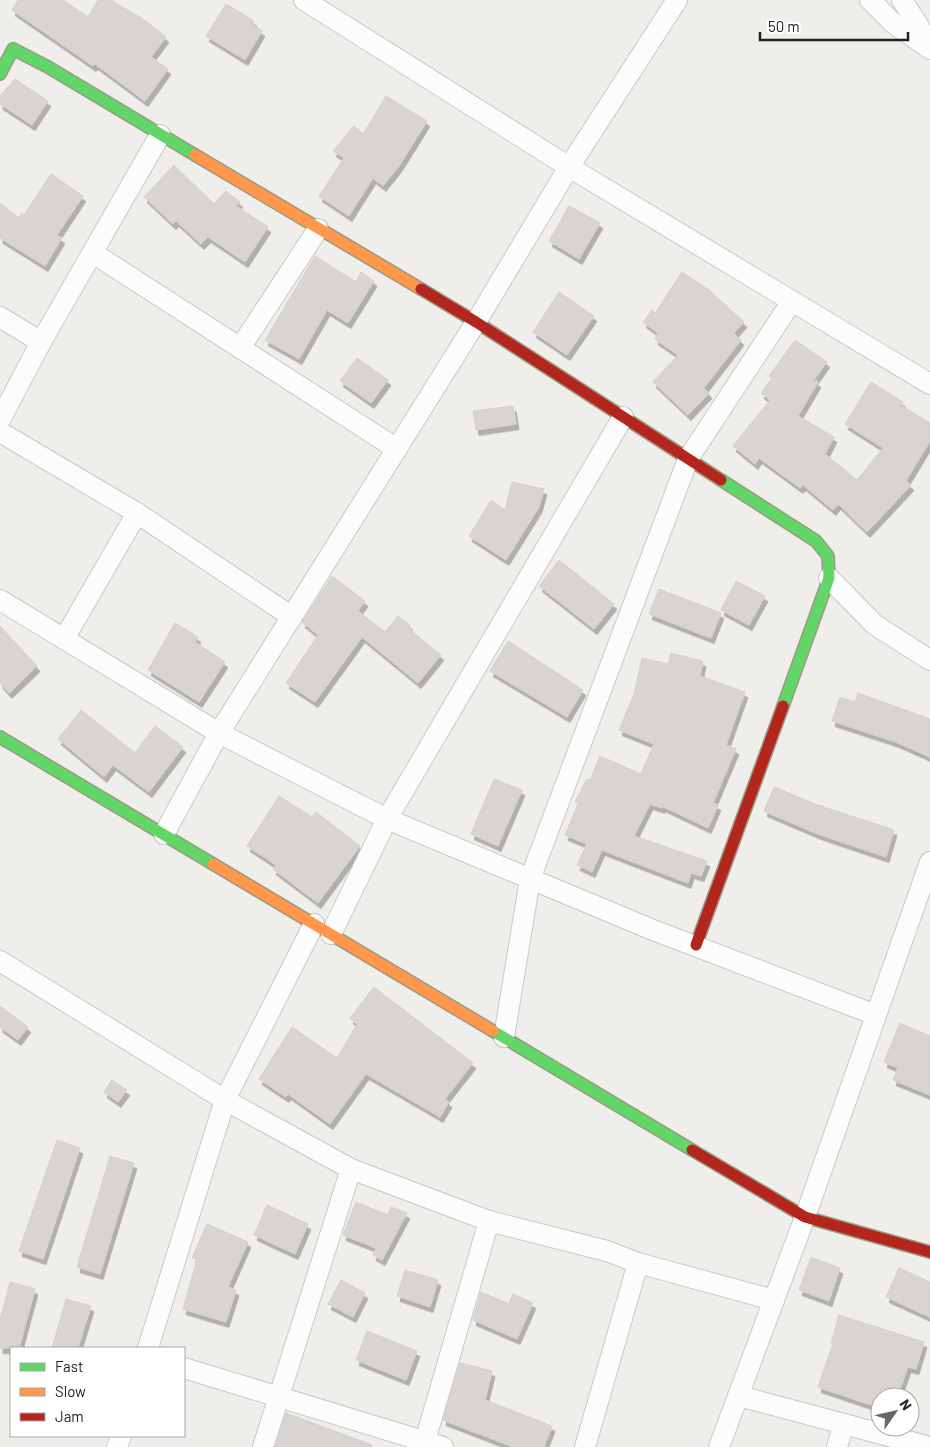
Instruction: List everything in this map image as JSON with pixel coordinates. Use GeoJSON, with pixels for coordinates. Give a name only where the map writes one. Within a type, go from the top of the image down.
{"type":"FeatureCollection","features":[{"type":"Feature","properties":{"kind":"street"},"geometry":{"type":"LineString","coordinates":[[304,0],[569,167],[930,384]]}},
{"type":"Feature","properties":{"kind":"street"},"geometry":{"type":"LineString","coordinates":[[164,834],[218,733],[476,322],[569,167],[677,0]]}},
{"type":"Feature","properties":{"kind":"street"},"geometry":{"type":"LineString","coordinates":[[870,0],[893,23],[930,49]]}},
{"type":"Feature","properties":{"kind":"street"},"geometry":{"type":"LineString","coordinates":[[902,0],[930,44]]}},
{"type":"Feature","properties":{"kind":"street"},"geometry":{"type":"LineString","coordinates":[[0,74],[7,45],[476,322],[816,541],[828,556],[829,578],[696,945]]}},
{"type":"Feature","properties":{"kind":"street"},"geometry":{"type":"LineString","coordinates":[[0,420],[41,342],[160,135]]}},
{"type":"Feature","properties":{"kind":"street"},"geometry":{"type":"LineString","coordinates":[[240,348],[318,229]]}},
{"type":"Feature","properties":{"kind":"street"},"geometry":{"type":"LineString","coordinates":[[93,252],[396,449]]}},
{"type":"Feature","properties":{"kind":"street"},"geometry":{"type":"LineString","coordinates":[[504,1037],[530,879],[688,459],[792,301]]}},
{"type":"Feature","properties":{"kind":"street"},"geometry":{"type":"LineString","coordinates":[[0,317],[41,342]]}},
{"type":"Feature","properties":{"kind":"street"},"geometry":{"type":"LineString","coordinates":[[148,1347],[224,1100],[386,819],[624,417]]}},
{"type":"Feature","properties":{"kind":"street"},"geometry":{"type":"LineString","coordinates":[[0,432],[137,513],[292,617]]}},
{"type":"Feature","properties":{"kind":"street"},"geometry":{"type":"LineString","coordinates":[[64,639],[137,513]]}},
{"type":"Feature","properties":{"kind":"street"},"geometry":{"type":"LineString","coordinates":[[829,578],[875,625],[922,657],[930,660]]}},
{"type":"Feature","properties":{"kind":"street"},"geometry":{"type":"LineString","coordinates":[[0,600],[218,733],[386,819],[653,930],[876,1015]]}},
{"type":"Feature","properties":{"kind":"street"},"geometry":{"type":"LineString","coordinates":[[0,739],[164,834],[805,1217],[930,1252]]}},
{"type":"Feature","properties":{"kind":"street"},"geometry":{"type":"LineString","coordinates":[[720,1447],[805,1217],[930,862]]}},
{"type":"Feature","properties":{"kind":"street"},"geometry":{"type":"LineString","coordinates":[[0,962],[224,1100],[351,1169],[489,1221],[607,1251],[638,1263],[774,1300]]}},
{"type":"Feature","properties":{"kind":"street"},"geometry":{"type":"LineString","coordinates":[[263,1447],[281,1398],[351,1169]]}},
{"type":"Feature","properties":{"kind":"street"},"geometry":{"type":"LineString","coordinates":[[185,1368],[434,1444],[489,1221]]}},
{"type":"Feature","properties":{"kind":"street"},"geometry":{"type":"LineString","coordinates":[[584,1447],[638,1263]]}},
{"type":"Feature","properties":{"kind":"street"},"geometry":{"type":"LineString","coordinates":[[738,1396],[930,1447]]}},
{"type":"Feature","properties":{"kind":"street"},"geometry":{"type":"LineString","coordinates":[[837,1447],[844,1424]]}},
{"type":"Feature","properties":{"kind":"building"},"geometry":{"type":"Polygon","coordinates":[[[18,0],[63,0],[88,17],[98,0],[111,0],[143,19],[166,37],[151,57],[168,69],[145,101],[95,64],[93,66],[12,10],[18,0]]]}},
{"type":"Feature","properties":{"kind":"building"},"geometry":{"type":"Polygon","coordinates":[[[226,4],[254,21],[251,24],[262,31],[245,60],[206,36],[226,4]]]}},
{"type":"Feature","properties":{"kind":"building"},"geometry":{"type":"Polygon","coordinates":[[[15,79],[48,101],[32,125],[0,104],[0,96],[15,79]]]}},
{"type":"Feature","properties":{"kind":"building"},"geometry":{"type":"Polygon","coordinates":[[[386,96],[427,121],[399,166],[383,186],[373,178],[349,216],[319,196],[344,158],[333,151],[354,126],[363,134],[386,96]]]}},
{"type":"Feature","properties":{"kind":"building"},"geometry":{"type":"Polygon","coordinates":[[[174,165],[214,204],[226,191],[240,202],[236,206],[268,227],[245,262],[208,237],[201,244],[176,221],[173,224],[144,197],[174,165]]]}},
{"type":"Feature","properties":{"kind":"building"},"geometry":{"type":"Polygon","coordinates":[[[51,174],[83,196],[57,235],[62,238],[45,266],[0,238],[0,203],[19,218],[22,213],[24,215],[51,174]]]}},
{"type":"Feature","properties":{"kind":"building"},"geometry":{"type":"Polygon","coordinates":[[[569,206],[600,223],[579,259],[549,241],[569,206]]]}},
{"type":"Feature","properties":{"kind":"building"},"geometry":{"type":"Polygon","coordinates":[[[315,256],[356,282],[361,272],[374,281],[348,323],[327,310],[299,359],[265,340],[315,256]]]}},
{"type":"Feature","properties":{"kind":"building"},"geometry":{"type":"Polygon","coordinates":[[[682,272],[709,290],[744,322],[734,333],[741,340],[704,388],[709,393],[688,415],[653,382],[678,355],[655,339],[658,333],[643,322],[652,310],[655,313],[682,272]]]}},
{"type":"Feature","properties":{"kind":"building"},"geometry":{"type":"Polygon","coordinates":[[[559,292],[594,316],[567,355],[533,332],[559,292]]]}},
{"type":"Feature","properties":{"kind":"building"},"geometry":{"type":"Polygon","coordinates":[[[795,340],[827,362],[814,380],[818,382],[798,416],[834,437],[825,454],[857,480],[883,448],[845,424],[871,382],[903,402],[900,405],[930,423],[930,441],[906,481],[911,485],[867,532],[838,504],[833,510],[803,485],[800,488],[759,458],[755,464],[733,446],[770,400],[761,393],[772,378],[769,376],[795,340]]]}},
{"type":"Feature","properties":{"kind":"building"},"geometry":{"type":"Polygon","coordinates":[[[357,358],[388,380],[371,403],[340,381],[357,358]]]}},
{"type":"Feature","properties":{"kind":"building"},"geometry":{"type":"Polygon","coordinates":[[[513,406],[516,424],[476,430],[473,411],[513,406]]]}},
{"type":"Feature","properties":{"kind":"building"},"geometry":{"type":"Polygon","coordinates":[[[512,482],[544,489],[539,507],[506,560],[469,536],[491,500],[505,510],[512,482]]]}},
{"type":"Feature","properties":{"kind":"building"},"geometry":{"type":"Polygon","coordinates":[[[559,560],[614,604],[594,629],[539,586],[559,560]]]}},
{"type":"Feature","properties":{"kind":"building"},"geometry":{"type":"Polygon","coordinates":[[[332,576],[365,601],[358,611],[385,632],[398,616],[410,625],[408,628],[441,655],[418,683],[362,637],[315,702],[286,683],[318,635],[302,622],[332,576]]]}},
{"type":"Feature","properties":{"kind":"building"},"geometry":{"type":"Polygon","coordinates":[[[736,581],[765,596],[749,625],[721,610],[736,581]]]}},
{"type":"Feature","properties":{"kind":"building"},"geometry":{"type":"Polygon","coordinates":[[[659,589],[721,613],[711,638],[649,614],[659,589]]]}},
{"type":"Feature","properties":{"kind":"building"},"geometry":{"type":"Polygon","coordinates":[[[175,623],[198,637],[195,642],[225,662],[199,702],[148,670],[175,623]]]}},
{"type":"Feature","properties":{"kind":"building"},"geometry":{"type":"Polygon","coordinates":[[[0,626],[37,666],[9,693],[0,683],[0,626]]]}},
{"type":"Feature","properties":{"kind":"building"},"geometry":{"type":"Polygon","coordinates":[[[508,641],[583,690],[567,717],[490,671],[508,641]]]}},
{"type":"Feature","properties":{"kind":"building"},"geometry":{"type":"Polygon","coordinates":[[[671,653],[703,661],[700,676],[745,692],[726,745],[736,749],[713,803],[718,805],[708,828],[662,806],[662,808],[650,804],[634,836],[707,861],[701,876],[691,873],[688,883],[602,850],[592,872],[577,865],[587,844],[565,835],[578,804],[575,802],[587,779],[590,780],[600,756],[641,774],[654,744],[619,730],[634,694],[642,658],[668,664],[671,653]]]}},
{"type":"Feature","properties":{"kind":"building"},"geometry":{"type":"Polygon","coordinates":[[[858,693],[930,719],[930,757],[896,742],[832,721],[840,697],[855,702],[858,693]]]}},
{"type":"Feature","properties":{"kind":"building"},"geometry":{"type":"Polygon","coordinates":[[[81,710],[135,753],[155,726],[183,747],[149,792],[113,765],[104,777],[58,739],[81,710]]]}},
{"type":"Feature","properties":{"kind":"building"},"geometry":{"type":"Polygon","coordinates":[[[494,779],[522,790],[498,846],[471,834],[494,779]]]}},
{"type":"Feature","properties":{"kind":"building"},"geometry":{"type":"Polygon","coordinates":[[[774,787],[815,804],[894,830],[886,857],[818,834],[764,811],[774,787]]]}},
{"type":"Feature","properties":{"kind":"building"},"geometry":{"type":"Polygon","coordinates":[[[279,796],[312,817],[316,812],[360,846],[318,903],[273,869],[276,865],[247,846],[279,796]]]}},
{"type":"Feature","properties":{"kind":"building"},"geometry":{"type":"Polygon","coordinates":[[[374,987],[473,1063],[445,1099],[449,1102],[440,1117],[366,1074],[330,1124],[288,1094],[286,1097],[259,1079],[292,1027],[337,1058],[357,1024],[350,1018],[374,987]]]}},
{"type":"Feature","properties":{"kind":"building"},"geometry":{"type":"Polygon","coordinates":[[[0,1006],[28,1027],[18,1040],[0,1027],[0,1006]]]}},
{"type":"Feature","properties":{"kind":"building"},"geometry":{"type":"Polygon","coordinates":[[[900,1023],[930,1036],[930,1095],[893,1080],[898,1068],[884,1062],[900,1023]]]}},
{"type":"Feature","properties":{"kind":"building"},"geometry":{"type":"Polygon","coordinates":[[[112,1080],[127,1090],[118,1102],[104,1092],[112,1080]]]}},
{"type":"Feature","properties":{"kind":"building"},"geometry":{"type":"Polygon","coordinates":[[[57,1140],[80,1148],[43,1259],[19,1251],[57,1140]]]}},
{"type":"Feature","properties":{"kind":"building"},"geometry":{"type":"Polygon","coordinates":[[[110,1156],[134,1163],[100,1274],[77,1267],[110,1156]]]}},
{"type":"Feature","properties":{"kind":"building"},"geometry":{"type":"Polygon","coordinates":[[[356,1202],[388,1215],[391,1207],[407,1213],[382,1260],[373,1255],[376,1248],[343,1235],[356,1202]]]}},
{"type":"Feature","properties":{"kind":"building"},"geometry":{"type":"Polygon","coordinates":[[[267,1205],[308,1224],[295,1254],[254,1235],[267,1205]]]}},
{"type":"Feature","properties":{"kind":"building"},"geometry":{"type":"Polygon","coordinates":[[[207,1224],[248,1242],[228,1287],[236,1290],[226,1322],[183,1309],[197,1260],[192,1258],[207,1224]]]}},
{"type":"Feature","properties":{"kind":"building"},"geometry":{"type":"Polygon","coordinates":[[[811,1257],[840,1268],[829,1301],[799,1290],[811,1257]]]}},
{"type":"Feature","properties":{"kind":"building"},"geometry":{"type":"Polygon","coordinates":[[[899,1268],[930,1282],[930,1317],[886,1297],[899,1268]]]}},
{"type":"Feature","properties":{"kind":"building"},"geometry":{"type":"Polygon","coordinates":[[[405,1270],[438,1280],[430,1307],[397,1296],[405,1270]]]}},
{"type":"Feature","properties":{"kind":"building"},"geometry":{"type":"Polygon","coordinates":[[[341,1280],[365,1293],[353,1317],[328,1304],[341,1280]]]}},
{"type":"Feature","properties":{"kind":"building"},"geometry":{"type":"Polygon","coordinates":[[[10,1282],[35,1289],[19,1347],[0,1348],[0,1320],[10,1282]]]}},
{"type":"Feature","properties":{"kind":"building"},"geometry":{"type":"Polygon","coordinates":[[[481,1292],[509,1304],[513,1294],[533,1303],[517,1339],[473,1320],[481,1292]]]}},
{"type":"Feature","properties":{"kind":"building"},"geometry":{"type":"Polygon","coordinates":[[[66,1299],[91,1306],[78,1347],[52,1347],[66,1299]]]}},
{"type":"Feature","properties":{"kind":"building"},"geometry":{"type":"Polygon","coordinates":[[[839,1315],[924,1342],[916,1369],[908,1367],[901,1387],[870,1387],[870,1405],[818,1387],[833,1343],[831,1343],[839,1315]]]}},
{"type":"Feature","properties":{"kind":"building"},"geometry":{"type":"Polygon","coordinates":[[[367,1331],[417,1351],[406,1380],[356,1360],[367,1331]]]}},
{"type":"Feature","properties":{"kind":"building"},"geometry":{"type":"Polygon","coordinates":[[[460,1363],[492,1371],[485,1400],[552,1426],[544,1447],[513,1447],[443,1420],[460,1363]]]}},
{"type":"Feature","properties":{"kind":"building"},"geometry":{"type":"Polygon","coordinates":[[[286,1413],[372,1445],[372,1447],[275,1447],[286,1413]]]}},
{"type":"Feature","properties":{"kind":"traffic: fast"},"geometry":{"type":"LineString","coordinates":[[0,74],[13,49],[48,67],[195,155]]}},
{"type":"Feature","properties":{"kind":"traffic: fast"},"geometry":{"type":"LineString","coordinates":[[721,480],[816,541],[828,556],[829,578],[783,706]]}},
{"type":"Feature","properties":{"kind":"traffic: fast"},"geometry":{"type":"LineString","coordinates":[[0,737],[213,864]]}},
{"type":"Feature","properties":{"kind":"traffic: fast"},"geometry":{"type":"LineString","coordinates":[[493,1031],[692,1150]]}},
{"type":"Feature","properties":{"kind":"traffic: slow"},"geometry":{"type":"LineString","coordinates":[[195,155],[421,289]]}},
{"type":"Feature","properties":{"kind":"traffic: slow"},"geometry":{"type":"LineString","coordinates":[[213,864],[493,1031]]}},
{"type":"Feature","properties":{"kind":"traffic: jam"},"geometry":{"type":"LineString","coordinates":[[421,289],[476,322],[721,480]]}},
{"type":"Feature","properties":{"kind":"traffic: jam"},"geometry":{"type":"LineString","coordinates":[[696,945],[783,706]]}},
{"type":"Feature","properties":{"kind":"traffic: jam"},"geometry":{"type":"LineString","coordinates":[[692,1150],[805,1217],[930,1252]]}}]}
